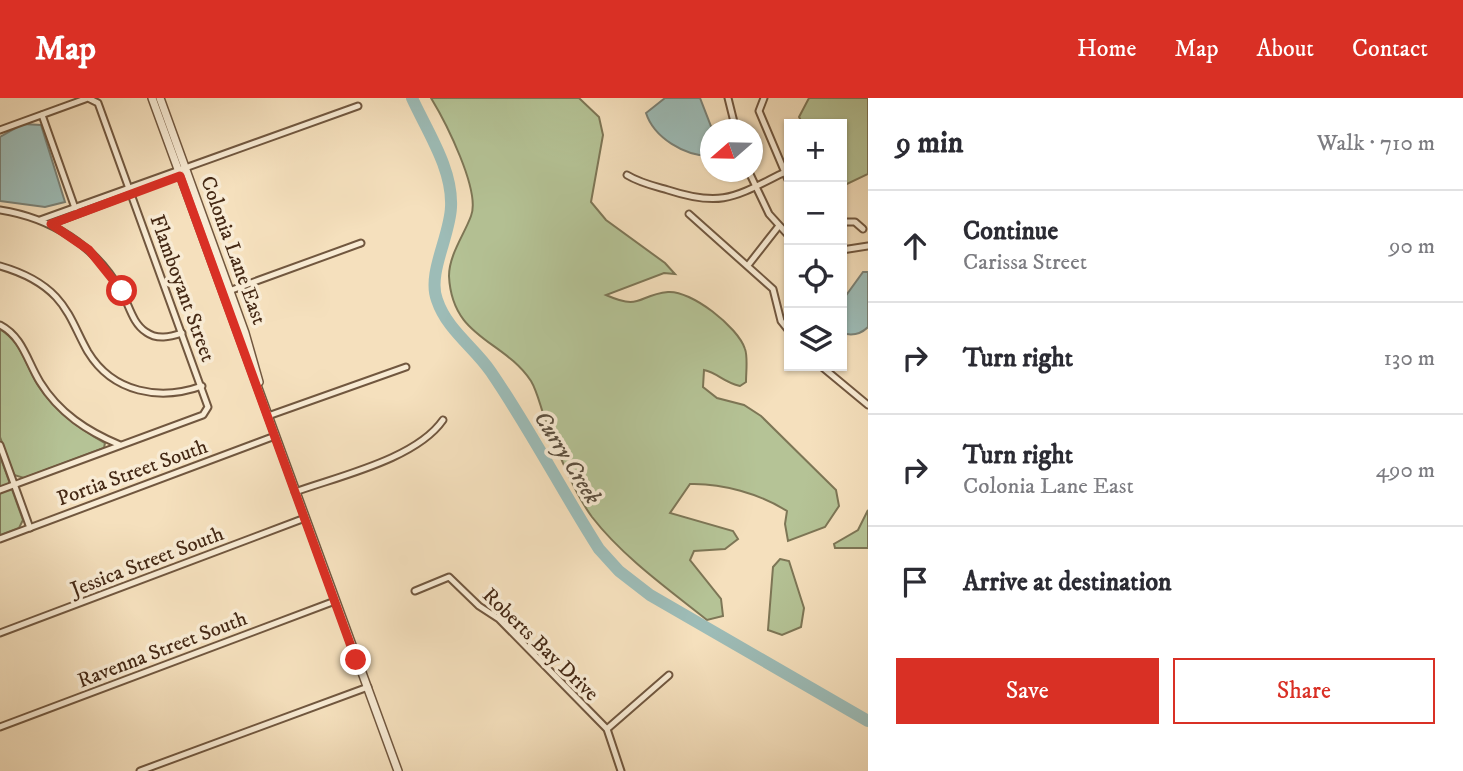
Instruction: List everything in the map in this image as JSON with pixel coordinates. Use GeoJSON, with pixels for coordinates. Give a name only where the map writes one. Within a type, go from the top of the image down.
{"type":"FeatureCollection","features":[{"type":"Feature","properties":{"kind":"street","name":"Flamboyant Street"},"geometry":{"type":"LineString","coordinates":[[42,115],[88,98],[95,100],[202,386],[208,410],[203,415],[120,445]]}},
{"type":"Feature","properties":{"kind":"street","name":"Colonia Lane East"},"geometry":{"type":"LineString","coordinates":[[152,98],[226,292]]}},
{"type":"Feature","properties":{"kind":"street","name":"Colonia Lane East"},"geometry":{"type":"LineString","coordinates":[[160,98],[187,169],[275,436],[398,771]]}},
{"type":"Feature","properties":{"kind":"street"},"geometry":{"type":"LineString","coordinates":[[728,98],[733,119]]}},
{"type":"Feature","properties":{"kind":"street"},"geometry":{"type":"LineString","coordinates":[[764,98],[759,111],[784,170]]}},
{"type":"Feature","properties":{"kind":"street"},"geometry":{"type":"LineString","coordinates":[[51,224],[131,194],[187,169],[358,106]]}},
{"type":"Feature","properties":{"kind":"street"},"geometry":{"type":"LineString","coordinates":[[0,130],[42,115],[78,214]]}},
{"type":"Feature","properties":{"kind":"street"},"geometry":{"type":"LineString","coordinates":[[628,174],[640,182],[702,200],[731,198],[784,172]]}},
{"type":"Feature","properties":{"kind":"street"},"geometry":{"type":"LineString","coordinates":[[40,220],[129,187],[179,173]]}},
{"type":"Feature","properties":{"kind":"street"},"geometry":{"type":"LineString","coordinates":[[754,182],[778,226],[784,231]]}},
{"type":"Feature","properties":{"kind":"street"},"geometry":{"type":"LineString","coordinates":[[0,210],[51,224],[82,244],[106,268],[122,291],[135,320],[145,332],[160,338],[182,333]]}},
{"type":"Feature","properties":{"kind":"street"},"geometry":{"type":"LineString","coordinates":[[689,214],[749,264],[775,291],[784,325]]}},
{"type":"Feature","properties":{"kind":"street"},"geometry":{"type":"LineString","coordinates":[[847,222],[855,222],[863,229]]}},
{"type":"Feature","properties":{"kind":"street"},"geometry":{"type":"LineString","coordinates":[[749,264],[778,226]]}},
{"type":"Feature","properties":{"kind":"street"},"geometry":{"type":"LineString","coordinates":[[226,292],[361,243]]}},
{"type":"Feature","properties":{"kind":"street"},"geometry":{"type":"LineString","coordinates":[[847,249],[868,246]]}},
{"type":"Feature","properties":{"kind":"street"},"geometry":{"type":"LineString","coordinates":[[0,266],[30,277],[57,297],[70,315],[93,360],[121,383],[142,392],[162,395],[202,386]]}},
{"type":"Feature","properties":{"kind":"street"},"geometry":{"type":"LineString","coordinates":[[0,325],[20,341],[42,384],[66,414],[89,430],[120,445]]}},
{"type":"Feature","properties":{"kind":"street"},"geometry":{"type":"LineString","coordinates":[[268,416],[406,367]]}},
{"type":"Feature","properties":{"kind":"street"},"geometry":{"type":"LineString","coordinates":[[827,371],[868,405]]}},
{"type":"Feature","properties":{"kind":"street"},"geometry":{"type":"LineString","coordinates":[[295,492],[405,451],[431,434],[443,420]]}},
{"type":"Feature","properties":{"kind":"street","name":"Portia Street South"},"geometry":{"type":"LineString","coordinates":[[0,539],[275,436]]}},
{"type":"Feature","properties":{"kind":"street"},"geometry":{"type":"LineString","coordinates":[[0,445],[30,527]]}},
{"type":"Feature","properties":{"kind":"street"},"geometry":{"type":"LineString","coordinates":[[0,490],[120,445]]}},
{"type":"Feature","properties":{"kind":"street","name":"Jessica Street South"},"geometry":{"type":"LineString","coordinates":[[0,633],[305,518]]}},
{"type":"Feature","properties":{"kind":"street","name":"Roberts Bay Drive"},"geometry":{"type":"LineString","coordinates":[[415,591],[443,577],[452,579],[545,663],[563,686],[607,729],[621,771]]}},
{"type":"Feature","properties":{"kind":"street","name":"Ravenna Street South"},"geometry":{"type":"LineString","coordinates":[[0,727],[335,601]]}},
{"type":"Feature","properties":{"kind":"street"},"geometry":{"type":"LineString","coordinates":[[607,729],[668,675]]}},
{"type":"Feature","properties":{"kind":"street"},"geometry":{"type":"LineString","coordinates":[[140,771],[368,687]]}},
{"type":"Feature","properties":{"kind":"green space"},"geometry":{"type":"Polygon","coordinates":[[[431,98],[579,98],[599,117],[603,135],[591,202],[606,220],[665,263],[675,274],[664,273],[606,295],[633,302],[668,292],[678,293],[701,303],[724,321],[741,340],[745,349],[746,382],[740,386],[704,370],[703,387],[717,398],[744,405],[761,416],[836,490],[839,506],[825,527],[788,541],[785,524],[787,511],[765,499],[740,491],[715,485],[690,484],[670,513],[733,531],[738,539],[725,549],[694,551],[690,560],[721,599],[723,616],[707,620],[646,572],[604,532],[572,482],[531,381],[520,367],[469,326],[459,313],[452,297],[450,268],[473,205],[460,156],[431,98]]]}},
{"type":"Feature","properties":{"kind":"green space"},"geometry":{"type":"Polygon","coordinates":[[[809,98],[868,98],[868,174],[847,184],[847,119],[799,117],[809,98]]]}},
{"type":"Feature","properties":{"kind":"green space"},"geometry":{"type":"Polygon","coordinates":[[[0,329],[19,348],[39,387],[53,404],[77,426],[105,443],[104,448],[24,478],[14,475],[0,437],[0,329]]]}},
{"type":"Feature","properties":{"kind":"green space"},"geometry":{"type":"Polygon","coordinates":[[[0,456],[23,520],[19,528],[0,535],[0,456]]]}},
{"type":"Feature","properties":{"kind":"green space"},"geometry":{"type":"Polygon","coordinates":[[[868,510],[868,548],[835,548],[834,544],[858,530],[868,510]]]}},
{"type":"Feature","properties":{"kind":"green space"},"geometry":{"type":"Polygon","coordinates":[[[780,559],[789,561],[804,608],[801,627],[782,635],[768,630],[773,567],[780,559]]]}},
{"type":"Feature","properties":{"kind":"water"},"geometry":{"type":"Polygon","coordinates":[[[665,98],[700,98],[708,119],[700,119],[700,155],[681,149],[663,138],[646,113],[665,98]]]}},
{"type":"Feature","properties":{"kind":"water"},"geometry":{"type":"Polygon","coordinates":[[[23,124],[41,125],[65,202],[45,207],[0,201],[0,137],[23,124]]]}},
{"type":"Feature","properties":{"kind":"water"},"geometry":{"type":"Polygon","coordinates":[[[863,272],[868,272],[868,327],[856,334],[847,334],[847,294],[863,272]]]}},
{"type":"Feature","properties":{"kind":"waterway","name":"Curry Creek"},"geometry":{"type":"LineString","coordinates":[[412,98],[438,151],[451,193],[450,218],[435,279],[441,311],[484,363],[505,394],[599,549],[619,571],[650,595],[868,721]]}},
{"type":"Feature","properties":{"kind":"route"},"geometry":{"type":"LineString","coordinates":[[122,291],[89,250],[51,224],[180,176],[356,660]]}}]}
